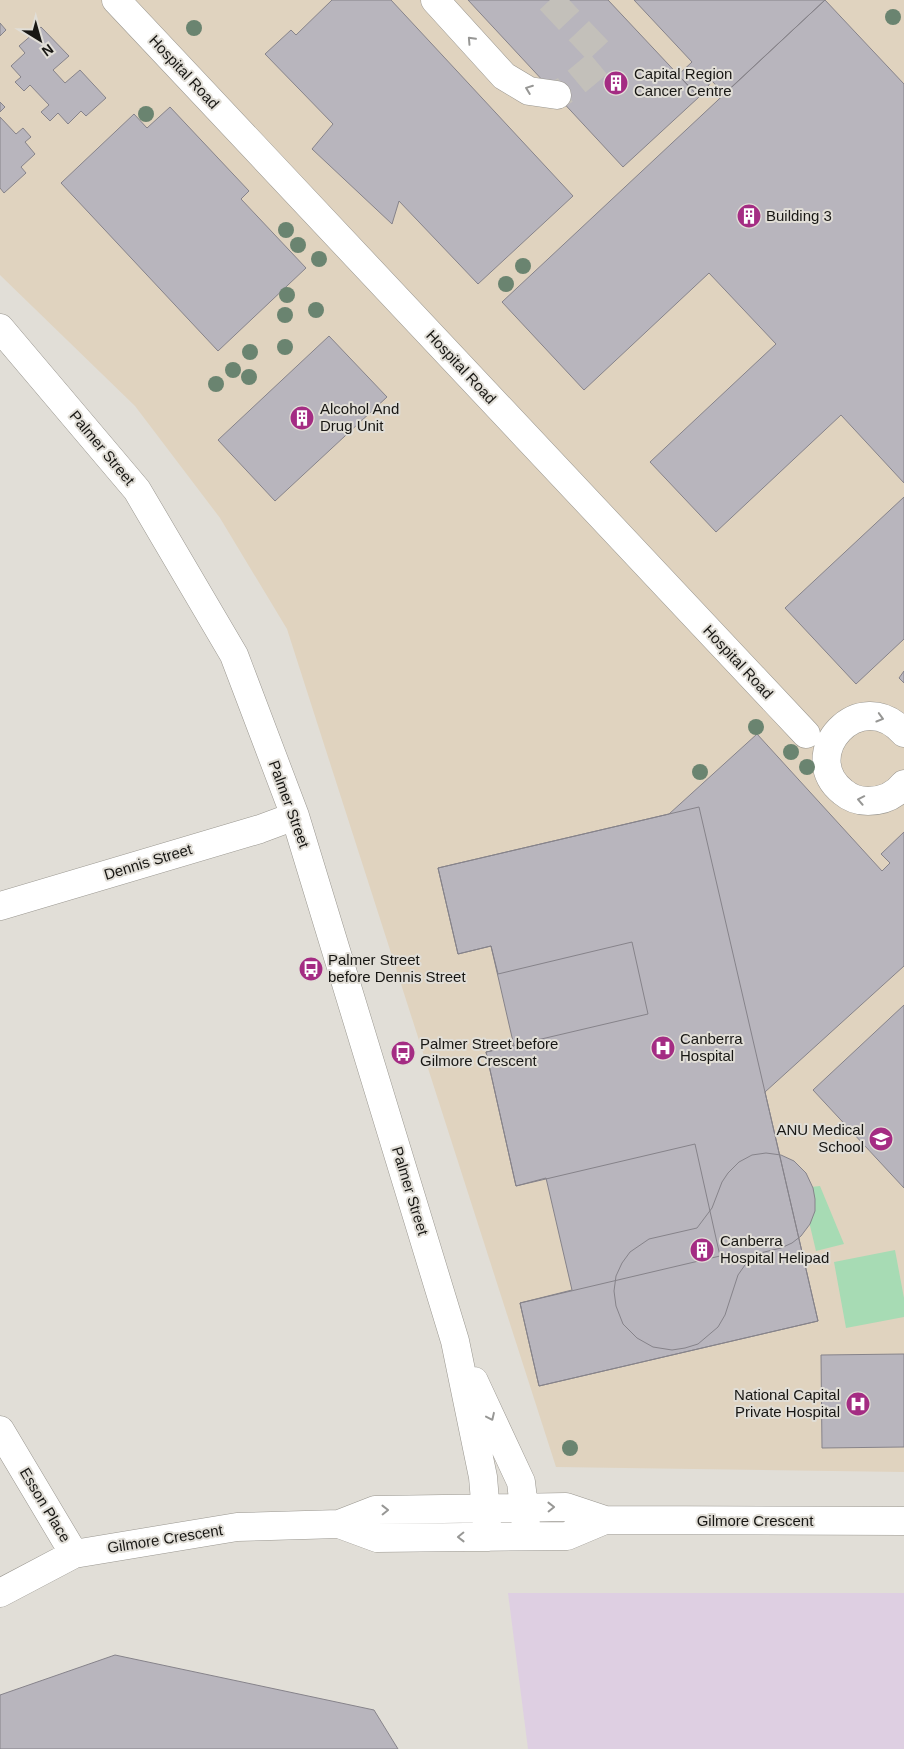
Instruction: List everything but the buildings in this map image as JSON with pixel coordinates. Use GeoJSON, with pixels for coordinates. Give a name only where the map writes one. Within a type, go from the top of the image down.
{"type":"FeatureCollection","features":[{"type":"Feature","properties":{"kind":"street","name":"Hospital Road"},"geometry":{"type":"LineString","coordinates":[[116,0],[806,734],[827,763],[830,776],[838,788],[849,797],[862,801],[876,801],[890,797],[904,784]]}},
{"type":"Feature","properties":{"kind":"street"},"geometry":{"type":"LineString","coordinates":[[438,1],[504,76],[529,91],[557,95]]}},
{"type":"Feature","properties":{"kind":"street","name":"Palmer Street"},"geometry":{"type":"LineString","coordinates":[[0,328],[137,490],[234,655],[295,816],[455,1341],[483,1477],[488,1537]]}},
{"type":"Feature","properties":{"kind":"street"},"geometry":{"type":"LineString","coordinates":[[806,734],[843,725],[856,718],[870,715],[884,718],[897,724],[904,732]]}},
{"type":"Feature","properties":{"kind":"street"},"geometry":{"type":"LineString","coordinates":[[827,763],[828,749],[833,735],[843,725]]}},
{"type":"Feature","properties":{"kind":"street","name":"Dennis Street"},"geometry":{"type":"LineString","coordinates":[[0,906],[260,829],[295,816]]}},
{"type":"Feature","properties":{"kind":"street","name":"Palmer Street"},"geometry":{"type":"LineString","coordinates":[[455,1341],[521,1482],[527,1536]]}},
{"type":"Feature","properties":{"kind":"street","name":"Esson Place"},"geometry":{"type":"LineString","coordinates":[[0,1430],[74,1554]]}},
{"type":"Feature","properties":{"kind":"street","name":"Gilmore Crescent"},"geometry":{"type":"LineString","coordinates":[[0,1593],[74,1554],[237,1527],[339,1524],[375,1510],[566,1507],[606,1520],[904,1522]]}},
{"type":"Feature","properties":{"kind":"street","name":"Gilmore Crescent"},"geometry":{"type":"LineString","coordinates":[[339,1524],[377,1538],[567,1536],[606,1520]]}},
{"type":"Feature","properties":{"kind":"shaded area","name":"Canberra Hospital"},"geometry":{"type":"Polygon","coordinates":[[[0,0],[904,0],[904,1472],[556,1467],[287,629],[220,518],[135,406],[0,275],[0,0]]]}},
{"type":"Feature","properties":{"kind":"shaded area"},"geometry":{"type":"Polygon","coordinates":[[[508,1593],[904,1593],[904,1749],[528,1749],[508,1593]]]}},
{"type":"Feature","properties":{"kind":"green space"},"geometry":{"type":"Polygon","coordinates":[[[820,1186],[844,1244],[816,1251],[801,1188],[820,1186]]]}},
{"type":"Feature","properties":{"kind":"green space"},"geometry":{"type":"Polygon","coordinates":[[[895,1250],[904,1298],[904,1317],[846,1328],[834,1262],[895,1250]]]}},
{"type":"Feature","properties":{"kind":"tunnel"},"geometry":{"type":"LineString","coordinates":[[550,0],[599,52],[600,62],[570,87],[557,95]]}},
{"type":"Feature","properties":{"kind":"place","name":"Capital Region Cancer Centre"},"geometry":{"type":"Point","coordinates":[616,83]}},
{"type":"Feature","properties":{"kind":"place","name":"Building 3"},"geometry":{"type":"Point","coordinates":[749,216]}},
{"type":"Feature","properties":{"kind":"place","name":"Alcohol And Drug Unit"},"geometry":{"type":"Point","coordinates":[302,418]}},
{"type":"Feature","properties":{"kind":"place","name":"Palmer Street before Dennis Street"},"geometry":{"type":"Point","coordinates":[311,969]}},
{"type":"Feature","properties":{"kind":"place","name":"Canberra Hospital"},"geometry":{"type":"Point","coordinates":[663,1048]}},
{"type":"Feature","properties":{"kind":"place","name":"Palmer Street before Gilmore Crescent"},"geometry":{"type":"Point","coordinates":[403,1053]}},
{"type":"Feature","properties":{"kind":"place","name":"ANU Medical School"},"geometry":{"type":"Point","coordinates":[881,1139]}},
{"type":"Feature","properties":{"kind":"place","name":"Canberra Hospital Helipad"},"geometry":{"type":"Point","coordinates":[702,1250]}},
{"type":"Feature","properties":{"kind":"place","name":"National Capital Private Hospital"},"geometry":{"type":"Point","coordinates":[858,1404]}}]}
